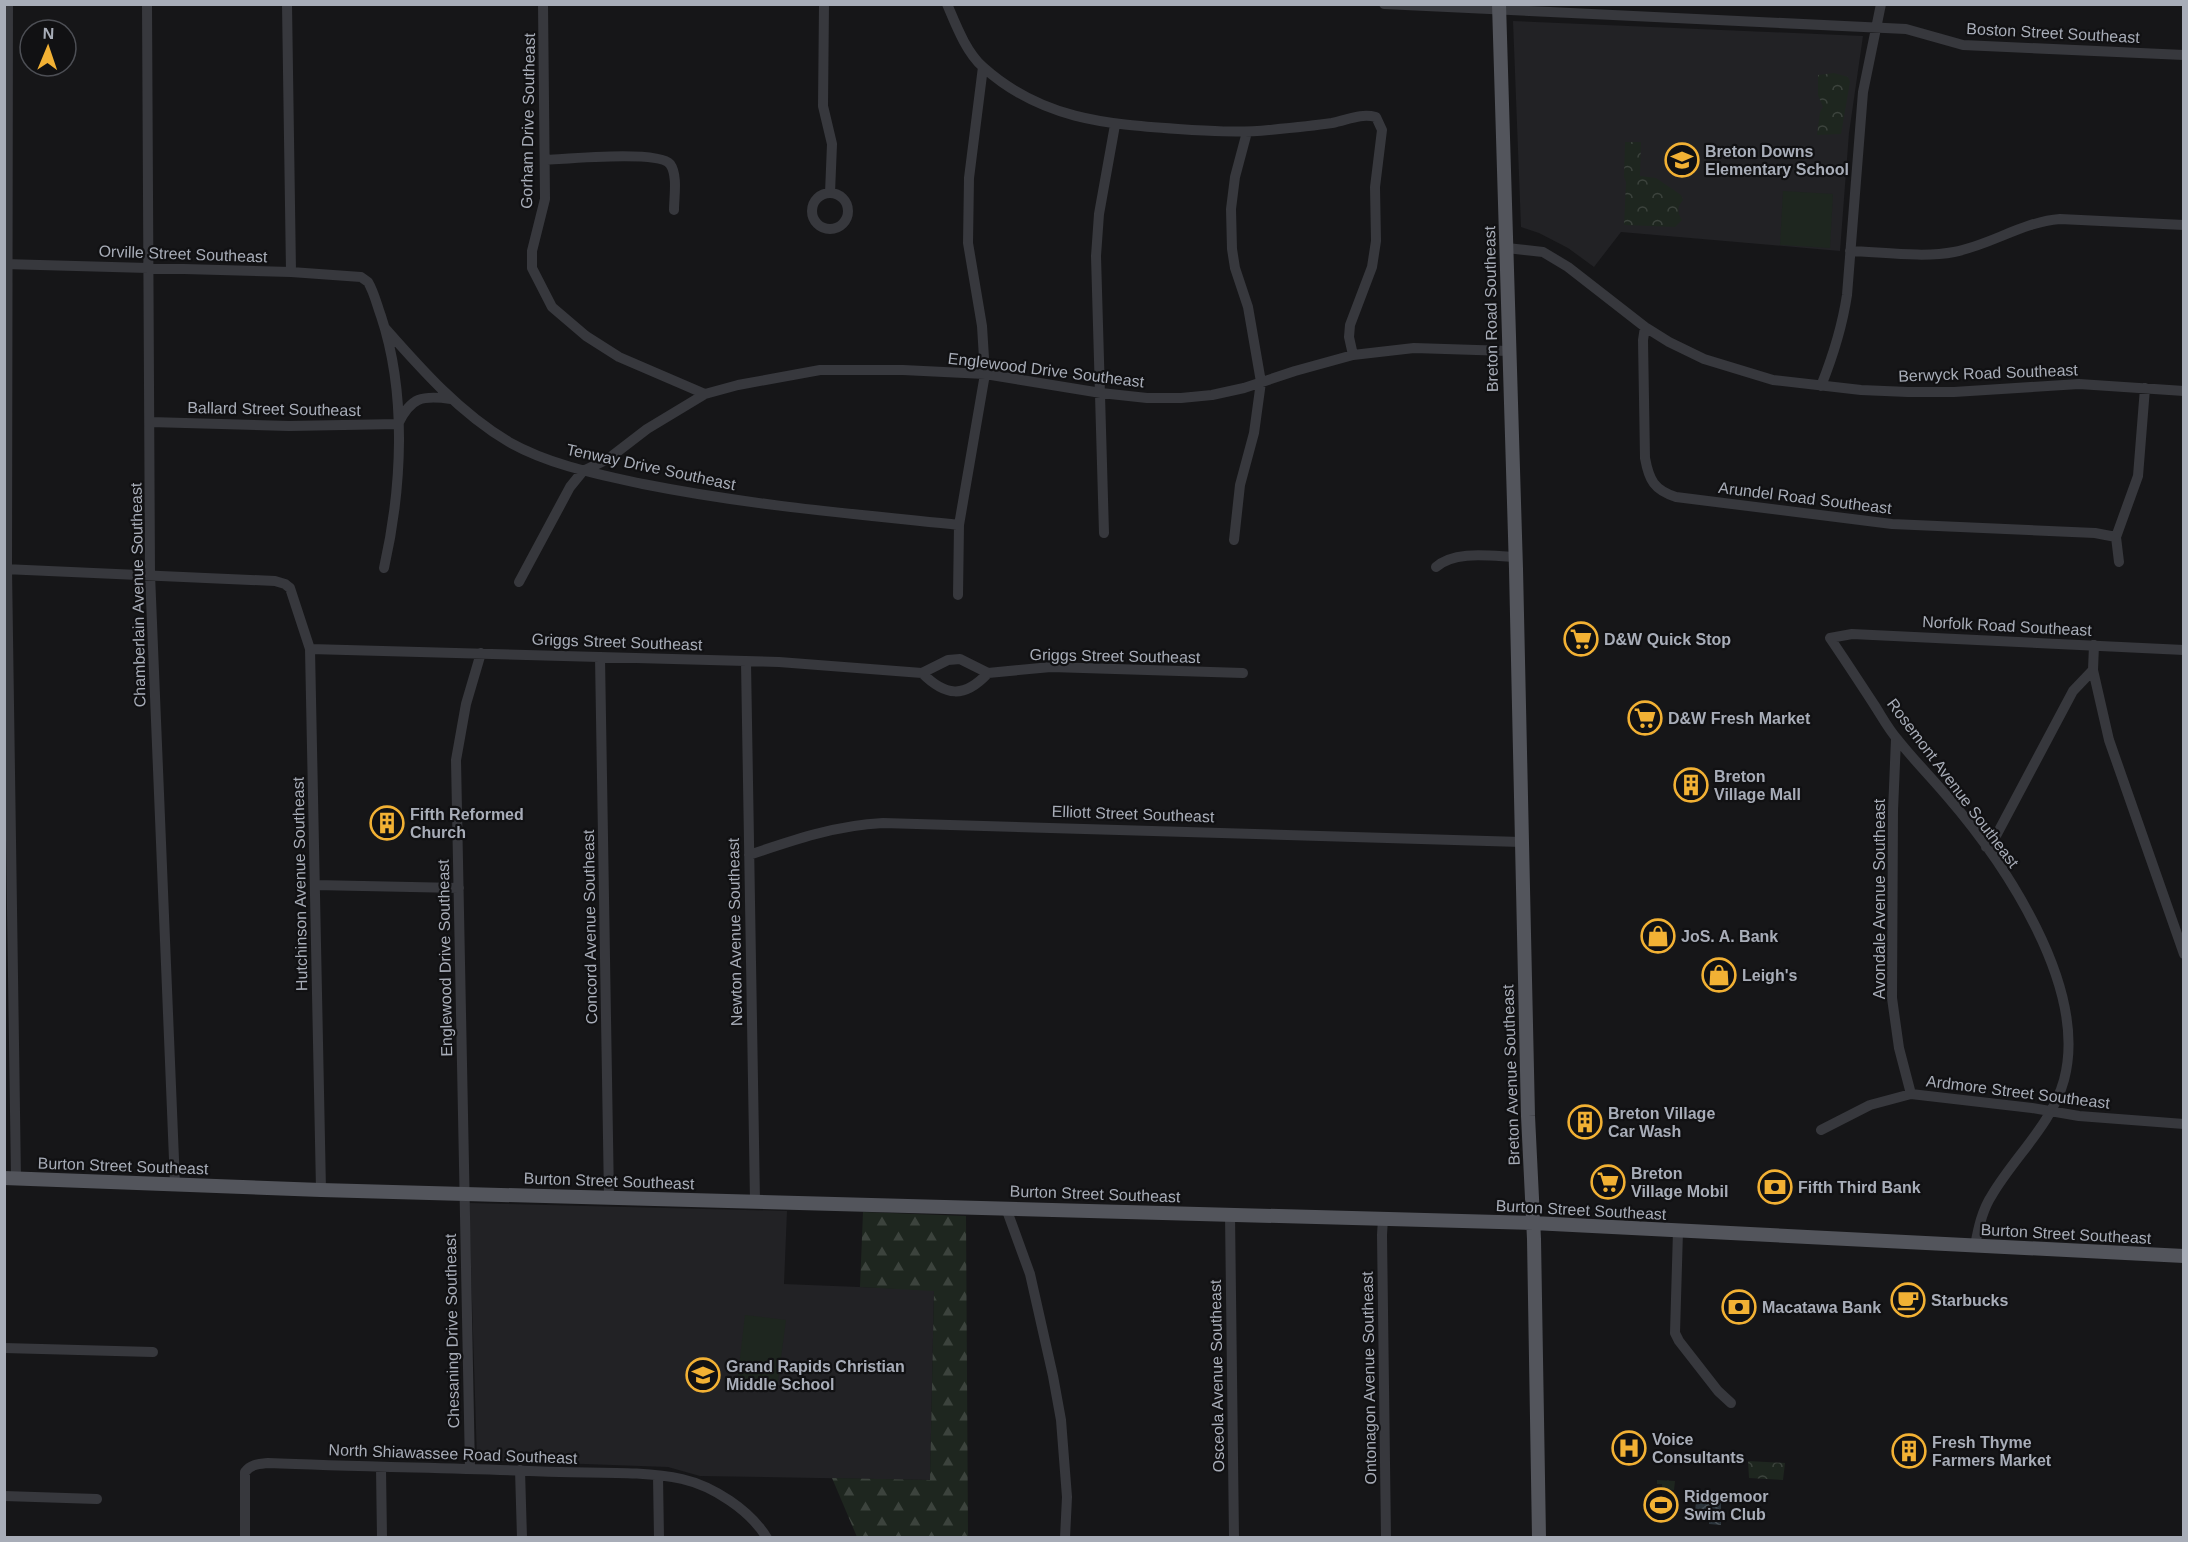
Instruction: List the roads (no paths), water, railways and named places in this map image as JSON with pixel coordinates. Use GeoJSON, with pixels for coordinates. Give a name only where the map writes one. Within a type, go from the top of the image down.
{"type":"FeatureCollection","features":[{"type":"Feature","properties":{"kind":"main road","name":"Breton Road Southeast"},"geometry":{"type":"LineString","coordinates":[[1499,7],[1516,612]]}},
{"type":"Feature","properties":{"kind":"main road","name":"Breton Avenue Southeast"},"geometry":{"type":"LineString","coordinates":[[1516,612],[1533,1223],[1539,1538]]}},
{"type":"Feature","properties":{"kind":"main road","name":"Burton Street Southeast"},"geometry":{"type":"LineString","coordinates":[[10,1178],[321,1190],[1533,1223],[2184,1256]]}},
{"type":"Feature","properties":{"kind":"street"},"geometry":{"type":"LineString","coordinates":[[8,4],[6,569],[10,1178]]}},
{"type":"Feature","properties":{"kind":"street","name":"Chamberlain Avenue Southeast"},"geometry":{"type":"LineString","coordinates":[[147,4],[150,574],[175,1184]]}},
{"type":"Feature","properties":{"kind":"street"},"geometry":{"type":"LineString","coordinates":[[287,4],[291,272]]}},
{"type":"Feature","properties":{"kind":"street","name":"Gorham Drive Southeast"},"geometry":{"type":"LineString","coordinates":[[543,4],[545,200],[532,251],[532,268],[552,307],[586,336],[619,357],[705,394]]}},
{"type":"Feature","properties":{"kind":"street"},"geometry":{"type":"LineString","coordinates":[[824,4],[823,106],[832,144],[830,193]]}},
{"type":"Feature","properties":{"kind":"street"},"geometry":{"type":"LineString","coordinates":[[947,4],[975,58],[983,67],[1025,97],[1084,119],[1115,125],[1247,132],[1333,122],[1365,114],[1376,117],[1382,130],[1375,187],[1376,241],[1372,267],[1350,325],[1349,338],[1353,355]]}},
{"type":"Feature","properties":{"kind":"street","name":"Boston Street Southeast"},"geometry":{"type":"LineString","coordinates":[[1384,4],[1499,7],[1876,27],[1906,29],[1963,45],[2184,55]]}},
{"type":"Feature","properties":{"kind":"street"},"geometry":{"type":"LineString","coordinates":[[1637,4],[1637,16]]}},
{"type":"Feature","properties":{"kind":"street"},"geometry":{"type":"LineString","coordinates":[[1821,386],[1843,324],[1863,92],[1881,4]]}},
{"type":"Feature","properties":{"kind":"street"},"geometry":{"type":"LineString","coordinates":[[958,595],[959,525],[985,374],[982,326],[969,243],[969,178],[983,67]]}},
{"type":"Feature","properties":{"kind":"street"},"geometry":{"type":"LineString","coordinates":[[1104,533],[1096,256],[1099,214],[1115,125]]}},
{"type":"Feature","properties":{"kind":"street"},"geometry":{"type":"LineString","coordinates":[[1234,540],[1240,485],[1254,433],[1261,382],[1250,314],[1235,268],[1232,249],[1231,209],[1235,177],[1247,132]]}},
{"type":"Feature","properties":{"kind":"street"},"geometry":{"type":"LineString","coordinates":[[545,160],[616,156],[658,157],[666,160],[674,172],[674,210]]}},
{"type":"Feature","properties":{"kind":"street"},"geometry":{"type":"LineString","coordinates":[[1850,251],[1952,253],[1985,244],[2018,228],[2043,220],[2184,225]]}},
{"type":"Feature","properties":{"kind":"street","name":"Berwyck Road Southeast"},"geometry":{"type":"LineString","coordinates":[[1507,248],[1543,252],[1568,267],[1645,327],[1670,342],[1704,359],[1773,380],[1861,390],[1942,392],[2079,384],[2184,391]]}},
{"type":"Feature","properties":{"kind":"street","name":"Orville Street Southeast"},"geometry":{"type":"LineString","coordinates":[[6,264],[291,272],[361,277],[371,287],[385,328]]}},
{"type":"Feature","properties":{"kind":"street","name":"Arundel Road Southeast"},"geometry":{"type":"LineString","coordinates":[[1645,327],[1643,340],[1645,458],[1647,472],[1653,483],[1663,493],[1676,497],[1892,524],[2095,533],[2116,537]]}},
{"type":"Feature","properties":{"kind":"street"},"geometry":{"type":"LineString","coordinates":[[384,568],[394,527],[397,498],[398,424],[397,399],[385,328]]}},
{"type":"Feature","properties":{"kind":"street","name":"Tenway Drive Southeast"},"geometry":{"type":"LineString","coordinates":[[385,328],[451,399],[496,434],[535,455],[583,471],[745,502],[959,525]]}},
{"type":"Feature","properties":{"kind":"street","name":"Englewood Drive Southeast"},"geometry":{"type":"LineString","coordinates":[[519,582],[570,487],[583,471],[608,459],[647,429],[705,394],[768,378],[820,370],[903,369],[985,374],[1147,398],[1196,397],[1228,392],[1353,355],[1414,348],[1508,351]]}},
{"type":"Feature","properties":{"kind":"street"},"geometry":{"type":"LineString","coordinates":[[2119,562],[2116,537],[2138,476],[2145,388]]}},
{"type":"Feature","properties":{"kind":"street"},"geometry":{"type":"LineString","coordinates":[[398,424],[413,402],[427,398],[451,399]]}},
{"type":"Feature","properties":{"kind":"street","name":"Ballard Street Southeast"},"geometry":{"type":"LineString","coordinates":[[150,422],[289,426],[398,424]]}},
{"type":"Feature","properties":{"kind":"street"},"geometry":{"type":"LineString","coordinates":[[1436,567],[1444,560],[1457,557],[1515,557]]}},
{"type":"Feature","properties":{"kind":"street"},"geometry":{"type":"LineString","coordinates":[[6,569],[150,574]]}},
{"type":"Feature","properties":{"kind":"street","name":"Hutchinson Avenue Southeast"},"geometry":{"type":"LineString","coordinates":[[150,574],[275,581],[285,584],[290,588],[310,649],[321,1190]]}},
{"type":"Feature","properties":{"kind":"street","name":"Norfolk Road Southeast"},"geometry":{"type":"LineString","coordinates":[[1830,638],[1852,634],[2184,650]]}},
{"type":"Feature","properties":{"kind":"street","name":"Rosemont Avenue Southeast"},"geometry":{"type":"LineString","coordinates":[[1830,638],[1896,739],[1947,796],[1986,847],[2019,896],[2043,943],[2064,1002],[2068,1052],[2064,1078],[2052,1111],[1992,1194],[1978,1229],[1975,1246]]}},
{"type":"Feature","properties":{"kind":"street"},"geometry":{"type":"LineString","coordinates":[[2094,645],[2092,670],[2109,740],[2184,954]]}},
{"type":"Feature","properties":{"kind":"street","name":"Griggs Street Southeast"},"geometry":{"type":"LineString","coordinates":[[310,649],[779,662],[922,673]]}},
{"type":"Feature","properties":{"kind":"street","name":"Englewood Drive Southeast"},"geometry":{"type":"LineString","coordinates":[[464,1193],[456,760],[466,704],[481,653]]}},
{"type":"Feature","properties":{"kind":"street","name":"Concord Avenue Southeast"},"geometry":{"type":"LineString","coordinates":[[600,657],[609,1198]]}},
{"type":"Feature","properties":{"kind":"street"},"geometry":{"type":"LineString","coordinates":[[960,659],[988,673],[968,689],[951,692],[939,687],[922,673],[948,660],[960,659]]}},
{"type":"Feature","properties":{"kind":"street","name":"Newton Avenue Southeast"},"geometry":{"type":"LineString","coordinates":[[746,662],[755,1201]]}},
{"type":"Feature","properties":{"kind":"street","name":"Griggs Street Southeast"},"geometry":{"type":"LineString","coordinates":[[988,673],[1042,667],[1243,673]]}},
{"type":"Feature","properties":{"kind":"street"},"geometry":{"type":"LineString","coordinates":[[1986,847],[1996,834],[2073,691],[2092,670]]}},
{"type":"Feature","properties":{"kind":"street","name":"Avondale Avenue Southeast"},"geometry":{"type":"LineString","coordinates":[[1896,739],[1893,811],[1892,998],[1899,1048],[1911,1094]]}},
{"type":"Feature","properties":{"kind":"street","name":"Elliott Street Southeast"},"geometry":{"type":"LineString","coordinates":[[749,855],[829,831],[861,824],[883,823],[1521,842]]}},
{"type":"Feature","properties":{"kind":"street"},"geometry":{"type":"LineString","coordinates":[[315,885],[459,888]]}},
{"type":"Feature","properties":{"kind":"street","name":"Ardmore Street Southeast"},"geometry":{"type":"LineString","coordinates":[[1821,1130],[1870,1105],[1911,1094],[2079,1116],[2184,1124]]}},
{"type":"Feature","properties":{"kind":"street","name":"Chesaning Drive Southeast"},"geometry":{"type":"LineString","coordinates":[[464,1193],[470,1469]]}},
{"type":"Feature","properties":{"kind":"street"},"geometry":{"type":"LineString","coordinates":[[1006,1208],[1030,1274],[1061,1419],[1067,1497],[1065,1538]]}},
{"type":"Feature","properties":{"kind":"street","name":"Osceola Avenue Southeast"},"geometry":{"type":"LineString","coordinates":[[1230,1214],[1234,1538]]}},
{"type":"Feature","properties":{"kind":"street","name":"Ontonagon Avenue Southeast"},"geometry":{"type":"LineString","coordinates":[[1383,1218],[1386,1538]]}},
{"type":"Feature","properties":{"kind":"street"},"geometry":{"type":"LineString","coordinates":[[1678,1231],[1675,1333],[1718,1391],[1731,1403]]}},
{"type":"Feature","properties":{"kind":"street"},"geometry":{"type":"LineString","coordinates":[[4,1348],[153,1352]]}},
{"type":"Feature","properties":{"kind":"street","name":"North Shiawassee Road Southeast"},"geometry":{"type":"LineString","coordinates":[[245,1538],[245,1472],[249,1467],[268,1463],[381,1468],[520,1470],[683,1479],[730,1500],[747,1515],[766,1538]]}},
{"type":"Feature","properties":{"kind":"street"},"geometry":{"type":"LineString","coordinates":[[381,1468],[382,1538]]}},
{"type":"Feature","properties":{"kind":"street"},"geometry":{"type":"LineString","coordinates":[[520,1470],[522,1538]]}},
{"type":"Feature","properties":{"kind":"street"},"geometry":{"type":"LineString","coordinates":[[658,1476],[659,1538]]}},
{"type":"Feature","properties":{"kind":"street"},"geometry":{"type":"LineString","coordinates":[[4,1496],[97,1499]]}},
{"type":"Feature","properties":{"kind":"water"},"geometry":{"type":"Polygon","coordinates":[[[1696,1500],[1721,1501],[1721,1525],[1709,1524],[1709,1512],[1695,1514],[1696,1500]]]}},
{"type":"Feature","properties":{"kind":"place","name":"Breton Downs Elementary School"},"geometry":{"type":"Point","coordinates":[1682,160]}},
{"type":"Feature","properties":{"kind":"place","name":"D&W Quick Stop"},"geometry":{"type":"Point","coordinates":[1581,639]}},
{"type":"Feature","properties":{"kind":"place","name":"D&W Fresh Market"},"geometry":{"type":"Point","coordinates":[1645,718]}},
{"type":"Feature","properties":{"kind":"place","name":"Breton Village Mall"},"geometry":{"type":"Point","coordinates":[1691,785]}},
{"type":"Feature","properties":{"kind":"place","name":"Fifth Reformed Church"},"geometry":{"type":"Point","coordinates":[387,823]}},
{"type":"Feature","properties":{"kind":"place","name":"JoS. A. Bank"},"geometry":{"type":"Point","coordinates":[1658,936]}},
{"type":"Feature","properties":{"kind":"place","name":"Leigh's"},"geometry":{"type":"Point","coordinates":[1719,975]}},
{"type":"Feature","properties":{"kind":"place","name":"Breton Village Car Wash"},"geometry":{"type":"Point","coordinates":[1585,1122]}},
{"type":"Feature","properties":{"kind":"place","name":"Breton Village Mobil"},"geometry":{"type":"Point","coordinates":[1608,1182]}},
{"type":"Feature","properties":{"kind":"place","name":"Fifth Third Bank"},"geometry":{"type":"Point","coordinates":[1775,1187]}},
{"type":"Feature","properties":{"kind":"place","name":"Starbucks"},"geometry":{"type":"Point","coordinates":[1908,1300]}},
{"type":"Feature","properties":{"kind":"place","name":"Macatawa Bank"},"geometry":{"type":"Point","coordinates":[1739,1307]}},
{"type":"Feature","properties":{"kind":"place","name":"Grand Rapids Christian Middle School"},"geometry":{"type":"Point","coordinates":[703,1375]}},
{"type":"Feature","properties":{"kind":"place","name":"Voice Consultants"},"geometry":{"type":"Point","coordinates":[1629,1448]}},
{"type":"Feature","properties":{"kind":"place","name":"Fresh Thyme Farmers Market"},"geometry":{"type":"Point","coordinates":[1909,1451]}},
{"type":"Feature","properties":{"kind":"place","name":"Ridgemoor Swim Club"},"geometry":{"type":"Point","coordinates":[1661,1505]}}]}
